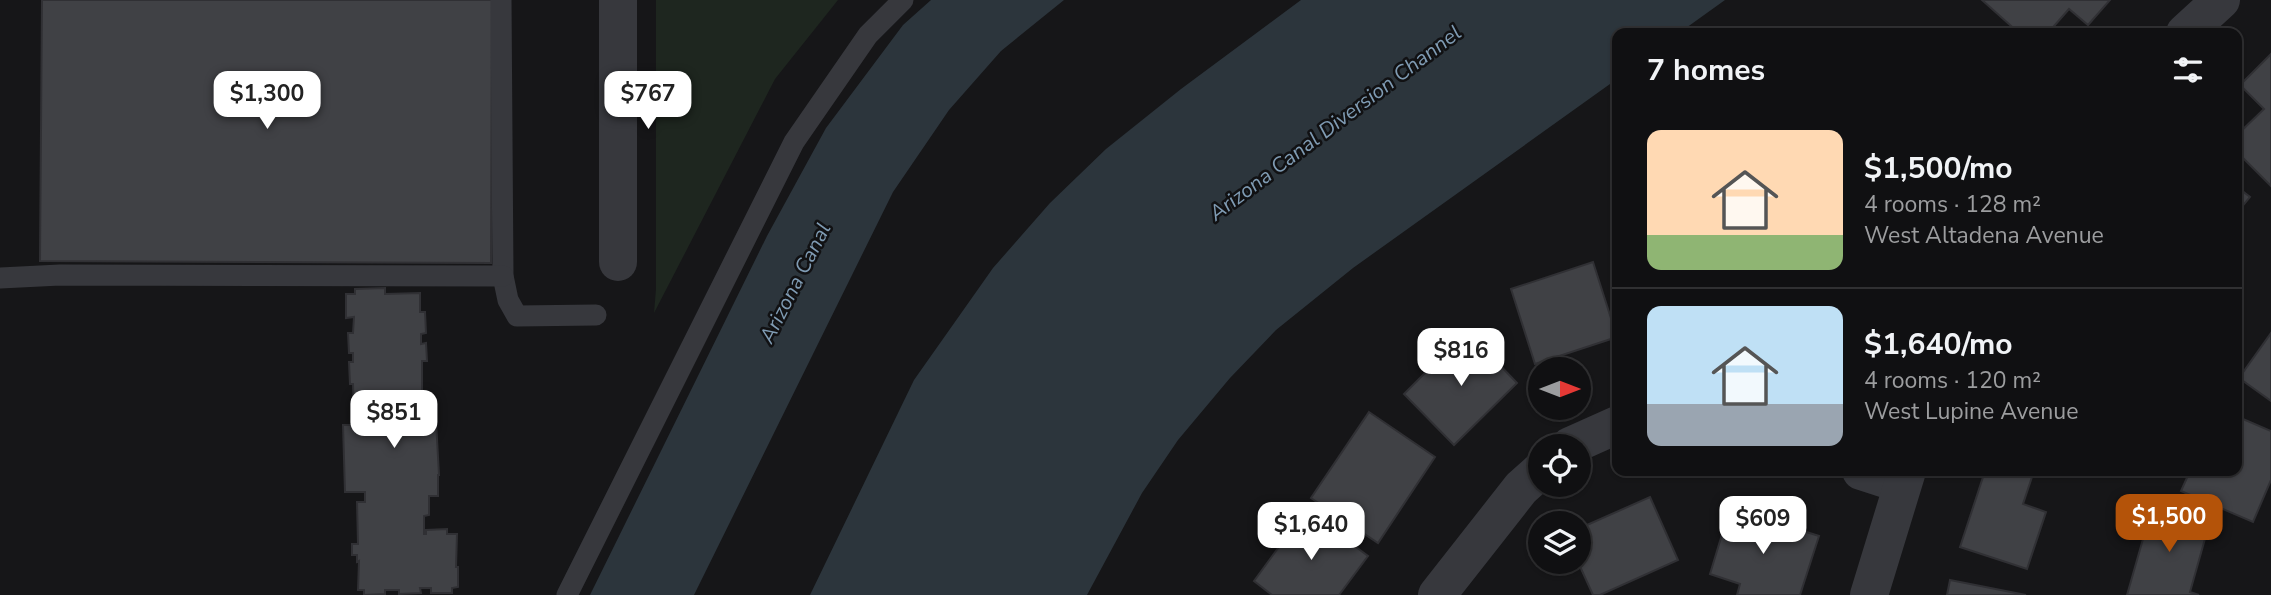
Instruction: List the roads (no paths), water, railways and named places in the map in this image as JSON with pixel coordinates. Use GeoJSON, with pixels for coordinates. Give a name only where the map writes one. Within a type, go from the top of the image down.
{"type":"FeatureCollection","features":[{"type":"Feature","properties":{"kind":"street"},"geometry":{"type":"LineString","coordinates":[[618,0],[618,262]]}},
{"type":"Feature","properties":{"kind":"street"},"geometry":{"type":"LineString","coordinates":[[2190,28],[2221,0]]}},
{"type":"Feature","properties":{"kind":"street"},"geometry":{"type":"LineString","coordinates":[[1591,437],[1612,427]]}},
{"type":"Feature","properties":{"kind":"street"},"geometry":{"type":"LineString","coordinates":[[1869,595],[1904,477]]}},
{"type":"Feature","properties":{"kind":"street"},"geometry":{"type":"LineString","coordinates":[[1437,595],[1528,482]]}},
{"type":"Feature","properties":{"kind":"lane"},"geometry":{"type":"LineString","coordinates":[[500,0],[503,275],[508,300],[517,316],[596,315]]}},
{"type":"Feature","properties":{"kind":"lane"},"geometry":{"type":"LineString","coordinates":[[567,595],[794,142],[868,35],[904,0]]}},
{"type":"Feature","properties":{"kind":"lane"},"geometry":{"type":"LineString","coordinates":[[0,278],[74,274],[503,275]]}},
{"type":"Feature","properties":{"kind":"water","name":"Arizona Canal"},"geometry":{"type":"Polygon","coordinates":[[[931,0],[1064,0],[1001,51],[949,110],[893,192],[694,595],[590,595],[767,236],[826,128],[903,25],[931,0]]]}},
{"type":"Feature","properties":{"kind":"water","name":"Arizona Canal Diversion Channel"},"geometry":{"type":"Polygon","coordinates":[[[1301,0],[1725,0],[1686,28],[1612,28],[1612,83],[1353,268],[1276,330],[1230,378],[1178,440],[1142,493],[1087,595],[810,595],[914,380],[993,268],[1050,203],[1106,149],[1181,89],[1301,0]]]}}]}
